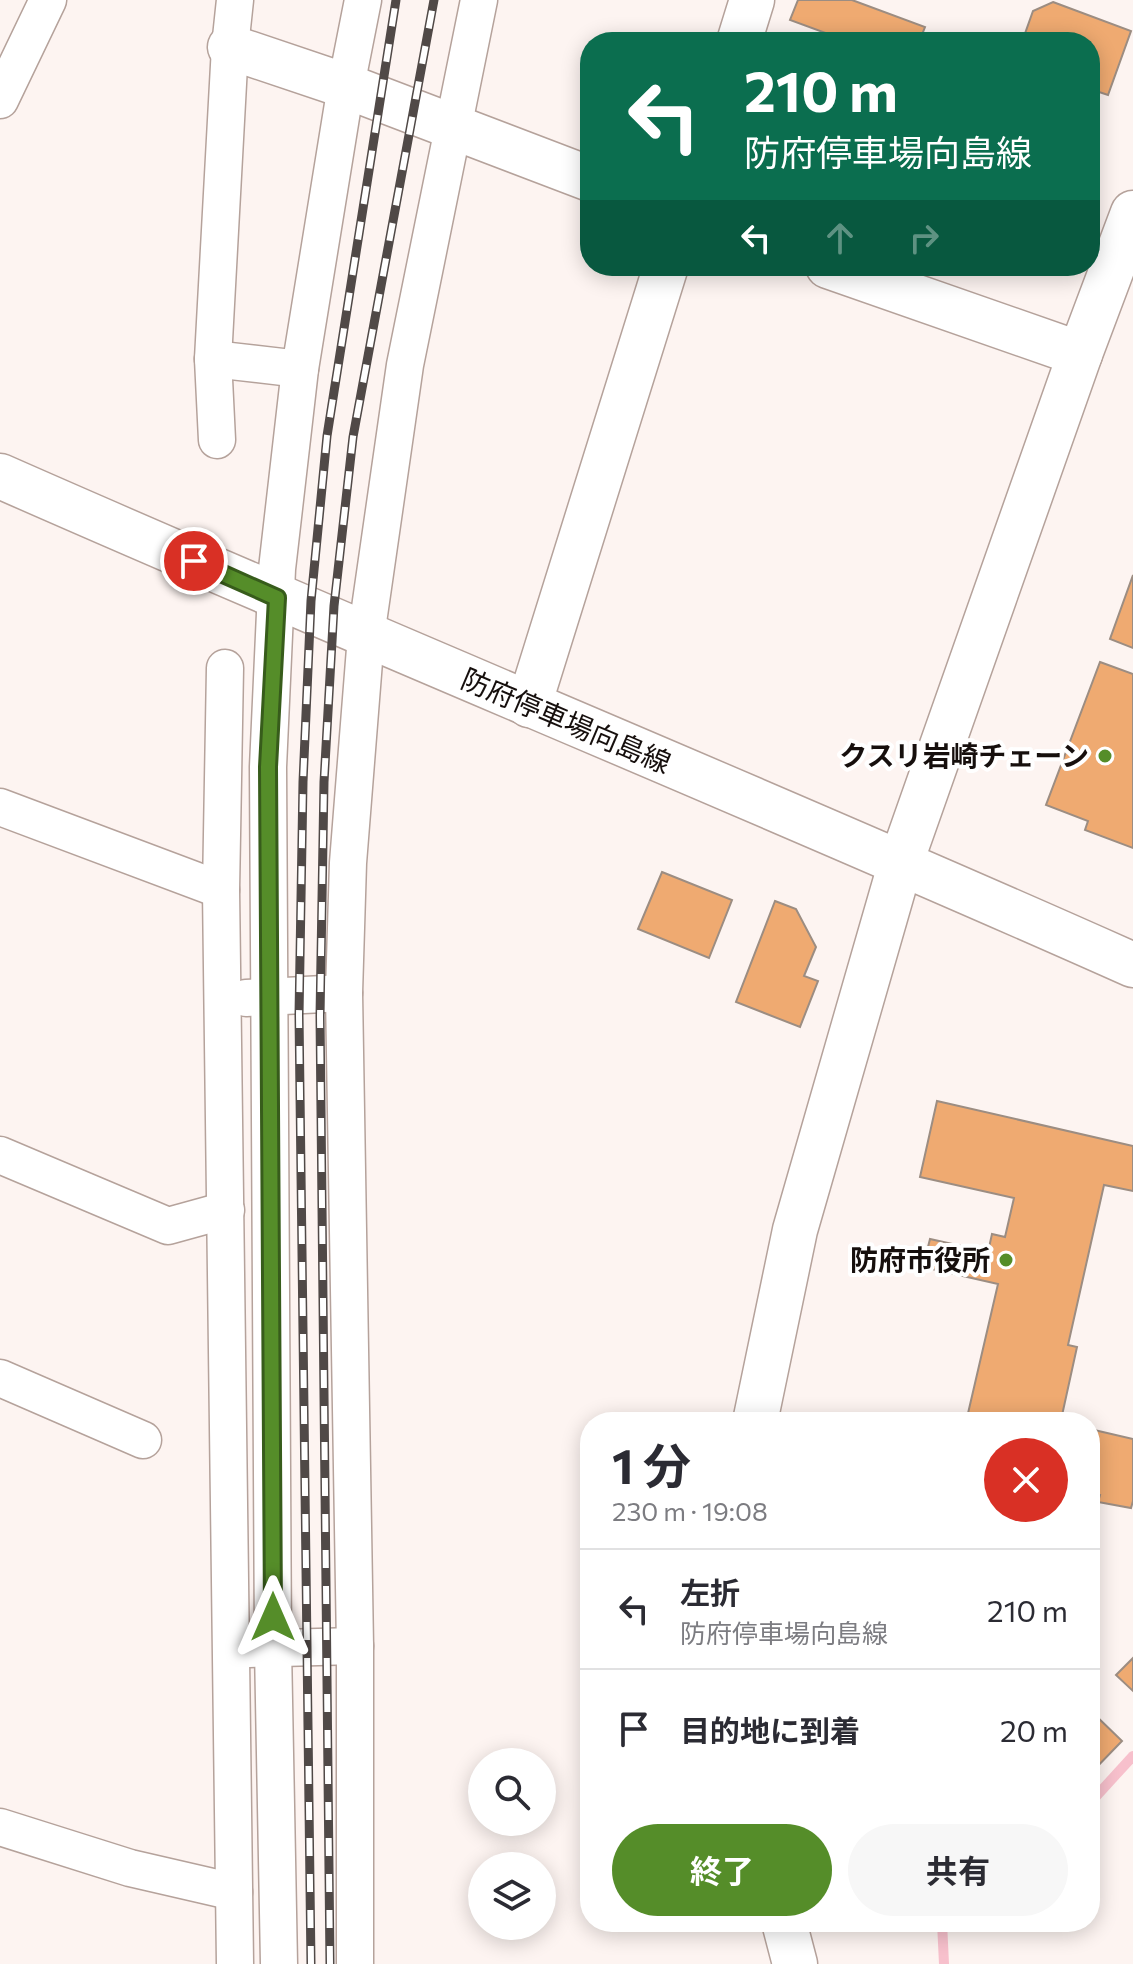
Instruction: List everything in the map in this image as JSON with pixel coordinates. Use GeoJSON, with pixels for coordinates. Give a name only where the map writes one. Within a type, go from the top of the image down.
{"type":"FeatureCollection","features":[{"type":"Feature","properties":{"kind":"street"},"geometry":{"type":"LineString","coordinates":[[0,100],[48,0]]}},
{"type":"Feature","properties":{"kind":"street"},"geometry":{"type":"LineString","coordinates":[[217,440],[213,359],[235,0]]}},
{"type":"Feature","properties":{"kind":"street"},"geometry":{"type":"LineString","coordinates":[[279,1964],[273,1648],[268,767],[277,569],[300,369],[363,0]]}},
{"type":"Feature","properties":{"kind":"street"},"geometry":{"type":"LineString","coordinates":[[355,1964],[355,1646],[344,993],[348,863],[366,636],[405,365],[479,0]]}},
{"type":"Feature","properties":{"kind":"street"},"geometry":{"type":"LineString","coordinates":[[742,32],[752,0]]}},
{"type":"Feature","properties":{"kind":"street"},"geometry":{"type":"LineString","coordinates":[[230,47],[453,125],[580,175]]}},
{"type":"Feature","properties":{"kind":"street"},"geometry":{"type":"LineString","coordinates":[[757,1412],[795,1230],[901,862],[1080,354],[1133,213]]}},
{"type":"Feature","properties":{"kind":"street"},"geometry":{"type":"LineString","coordinates":[[529,705],[663,276]]}},
{"type":"Feature","properties":{"kind":"street"},"geometry":{"type":"LineString","coordinates":[[857,276],[1080,354]]}},
{"type":"Feature","properties":{"kind":"street"},"geometry":{"type":"LineString","coordinates":[[213,359],[300,369]]}},
{"type":"Feature","properties":{"kind":"street","name":"防府停車場向島線"},"geometry":{"type":"LineString","coordinates":[[0,476],[277,598],[901,862],[1133,965]]}},
{"type":"Feature","properties":{"kind":"street"},"geometry":{"type":"LineString","coordinates":[[225,668],[221,890],[235,1964]]}},
{"type":"Feature","properties":{"kind":"street"},"geometry":{"type":"LineString","coordinates":[[222,768],[268,767]]}},
{"type":"Feature","properties":{"kind":"street"},"geometry":{"type":"LineString","coordinates":[[0,807],[221,890]]}},
{"type":"Feature","properties":{"kind":"street"},"geometry":{"type":"LineString","coordinates":[[223,999],[344,993]]}},
{"type":"Feature","properties":{"kind":"street"},"geometry":{"type":"LineString","coordinates":[[0,1155],[168,1226],[226,1210]]}},
{"type":"Feature","properties":{"kind":"street"},"geometry":{"type":"LineString","coordinates":[[0,1378],[143,1440]]}},
{"type":"Feature","properties":{"kind":"street"},"geometry":{"type":"LineString","coordinates":[[231,1649],[355,1646]]}},
{"type":"Feature","properties":{"kind":"street"},"geometry":{"type":"LineString","coordinates":[[0,1827],[130,1868],[234,1892]]}},
{"type":"Feature","properties":{"kind":"street"},"geometry":{"type":"LineString","coordinates":[[787,1932],[795,1964]]}},
{"type":"Feature","properties":{"kind":"building"},"geometry":{"type":"Polygon","coordinates":[[[798,0],[852,0],[925,27],[923,32],[823,32],[790,20],[798,0]]]}},
{"type":"Feature","properties":{"kind":"building"},"geometry":{"type":"Polygon","coordinates":[[[1053,2],[1131,31],[1108,95],[1100,92],[1100,32],[1026,32],[1033,11],[1053,2]]]}},
{"type":"Feature","properties":{"kind":"building"},"geometry":{"type":"Polygon","coordinates":[[[1133,575],[1133,648],[1110,639],[1133,575]]]}},
{"type":"Feature","properties":{"kind":"building"},"geometry":{"type":"Polygon","coordinates":[[[1100,662],[1133,674],[1133,848],[1085,830],[1088,821],[1046,805],[1100,662]]]}},
{"type":"Feature","properties":{"kind":"building"},"geometry":{"type":"Polygon","coordinates":[[[662,872],[732,900],[709,958],[638,929],[662,872]]]}},
{"type":"Feature","properties":{"kind":"building"},"geometry":{"type":"Polygon","coordinates":[[[775,901],[796,909],[816,947],[804,976],[818,981],[800,1027],[736,1002],[775,901]]]}},
{"type":"Feature","properties":{"kind":"building","name":"防府市役所"},"geometry":{"type":"Polygon","coordinates":[[[937,1101],[1133,1146],[1133,1191],[1104,1185],[1068,1345],[1077,1347],[1063,1412],[968,1412],[998,1284],[923,1267],[930,1239],[988,1252],[992,1234],[1005,1237],[1014,1198],[920,1177],[937,1101]]]}},
{"type":"Feature","properties":{"kind":"building"},"geometry":{"type":"Polygon","coordinates":[[[1100,1431],[1133,1439],[1131,1508],[1100,1502],[1100,1431]]]}},
{"type":"Feature","properties":{"kind":"building"},"geometry":{"type":"Polygon","coordinates":[[[1133,1658],[1133,1691],[1116,1675],[1133,1658]]]}},
{"type":"Feature","properties":{"kind":"building"},"geometry":{"type":"Polygon","coordinates":[[[1100,1720],[1122,1741],[1100,1764],[1100,1720]]]}},
{"type":"Feature","properties":{"kind":"waterway"},"geometry":{"type":"LineString","coordinates":[[1100,1792],[1133,1756]]}},
{"type":"Feature","properties":{"kind":"waterway"},"geometry":{"type":"LineString","coordinates":[[942,1932],[944,1964]]}},
{"type":"Feature","properties":{"kind":"railway"},"geometry":{"type":"LineString","coordinates":[[311,1964],[299,1015],[303,782],[311,601],[327,436],[396,0]]}},
{"type":"Feature","properties":{"kind":"railway"},"geometry":{"type":"LineString","coordinates":[[330,1964],[320,1016],[324,782],[334,606],[353,437],[434,0]]}},
{"type":"Feature","properties":{"kind":"place","name":"クスリ岩崎チェーン"},"geometry":{"type":"Point","coordinates":[1105,756]}},
{"type":"Feature","properties":{"kind":"place","name":"防府市役所"},"geometry":{"type":"Point","coordinates":[1006,1260]}},
{"type":"Feature","properties":{"kind":"route"},"geometry":{"type":"LineString","coordinates":[[194,561],[277,598],[268,767],[273,1617]]}}]}
